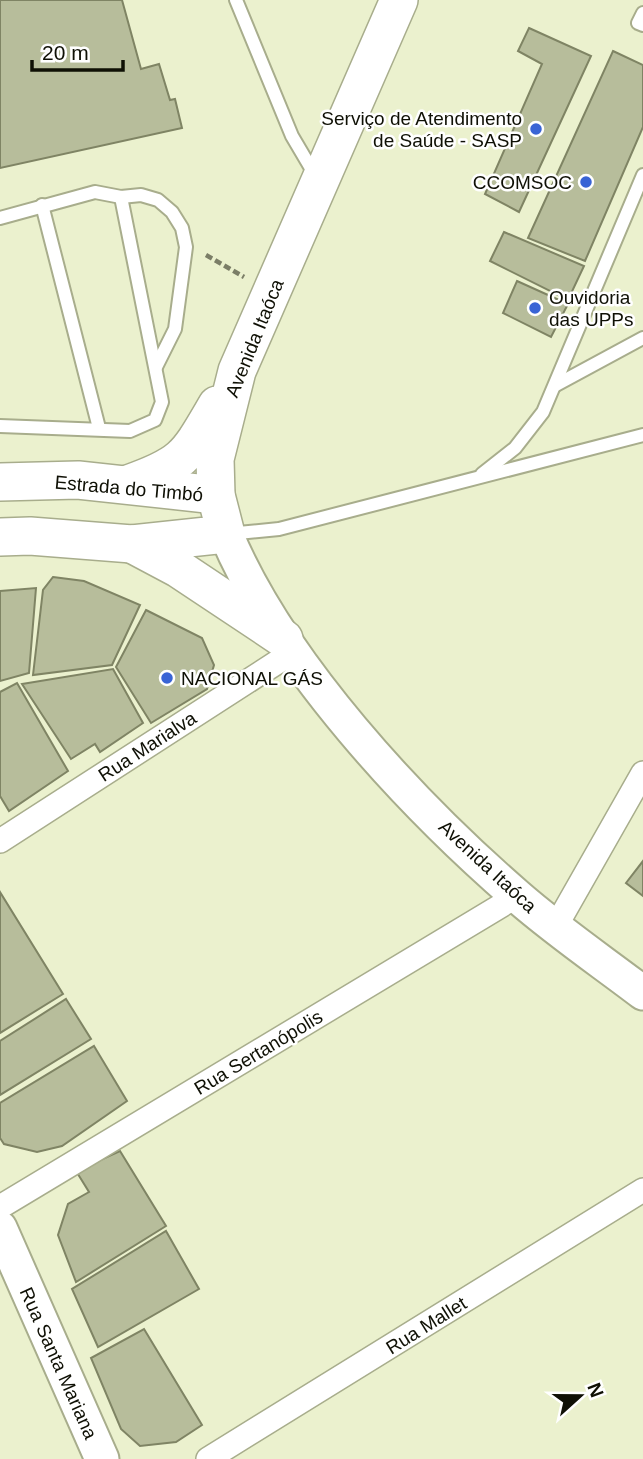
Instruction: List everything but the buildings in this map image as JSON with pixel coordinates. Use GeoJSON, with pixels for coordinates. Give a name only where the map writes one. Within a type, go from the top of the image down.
{"type":"FeatureCollection","features":[{"type":"Feature","properties":{"kind":"main road","name":"Avenida Itaóca"},"geometry":{"type":"LineString","coordinates":[[400,0],[237,371],[215,458],[216,495],[226,534],[240,567],[289,645],[347,724],[517,896],[643,993]]}},
{"type":"Feature","properties":{"kind":"main road"},"geometry":{"type":"LineString","coordinates":[[127,485],[172,467],[188,453],[237,371]]}},
{"type":"Feature","properties":{"kind":"main road","name":"Estrada do Timbó"},"geometry":{"type":"LineString","coordinates":[[0,482],[78,480],[216,495]]}},
{"type":"Feature","properties":{"kind":"main road"},"geometry":{"type":"LineString","coordinates":[[0,537],[30,536],[132,544],[226,534]]}},
{"type":"Feature","properties":{"kind":"main road"},"geometry":{"type":"LineString","coordinates":[[132,544],[179,569],[289,645]]}},
{"type":"Feature","properties":{"kind":"main road","name":"Rua Santa Mariana"},"geometry":{"type":"LineString","coordinates":[[0,1228],[102,1459]]}},
{"type":"Feature","properties":{"kind":"street","name":"Rua Marialva"},"geometry":{"type":"LineString","coordinates":[[0,841],[289,645]]}},
{"type":"Feature","properties":{"kind":"street"},"geometry":{"type":"LineString","coordinates":[[556,926],[636,801],[643,774]]}},
{"type":"Feature","properties":{"kind":"street","name":"Rua Sertanópolis"},"geometry":{"type":"LineString","coordinates":[[0,1207],[517,896]]}},
{"type":"Feature","properties":{"kind":"street","name":"Rua Mallet"},"geometry":{"type":"LineString","coordinates":[[208,1459],[643,1190]]}},
{"type":"Feature","properties":{"kind":"lane"},"geometry":{"type":"LineString","coordinates":[[236,0],[292,136],[319,181]]}},
{"type":"Feature","properties":{"kind":"lane"},"geometry":{"type":"LineString","coordinates":[[643,13],[638,23],[643,25]]}},
{"type":"Feature","properties":{"kind":"lane"},"geometry":{"type":"LineString","coordinates":[[476,478],[529,434],[556,386],[640,192],[643,176]]}},
{"type":"Feature","properties":{"kind":"lane"},"geometry":{"type":"LineString","coordinates":[[0,218],[95,192],[121,197],[141,195],[158,200],[182,228],[186,247],[175,328],[156,367]]}},
{"type":"Feature","properties":{"kind":"lane"},"geometry":{"type":"LineString","coordinates":[[0,426],[130,431],[155,420],[162,402],[121,197]]}},
{"type":"Feature","properties":{"kind":"lane"},"geometry":{"type":"LineString","coordinates":[[42,205],[99,428]]}},
{"type":"Feature","properties":{"kind":"lane"},"geometry":{"type":"LineString","coordinates":[[556,386],[643,338]]}},
{"type":"Feature","properties":{"kind":"lane"},"geometry":{"type":"LineString","coordinates":[[226,534],[279,529],[643,435]]}},
{"type":"Feature","properties":{"kind":"path"},"geometry":{"type":"LineString","coordinates":[[186,247],[223,262],[271,295]]}},
{"type":"Feature","properties":{"kind":"place","name":"Serviço de Atendimento de Saúde - SASP"},"geometry":{"type":"Point","coordinates":[536,129]}},
{"type":"Feature","properties":{"kind":"place","name":"CCOMSOC"},"geometry":{"type":"Point","coordinates":[586,182]}},
{"type":"Feature","properties":{"kind":"place","name":"Ouvidoria das UPPs"},"geometry":{"type":"Point","coordinates":[535,308]}},
{"type":"Feature","properties":{"kind":"place","name":"NACIONAL GÁS"},"geometry":{"type":"Point","coordinates":[167,678]}}]}
